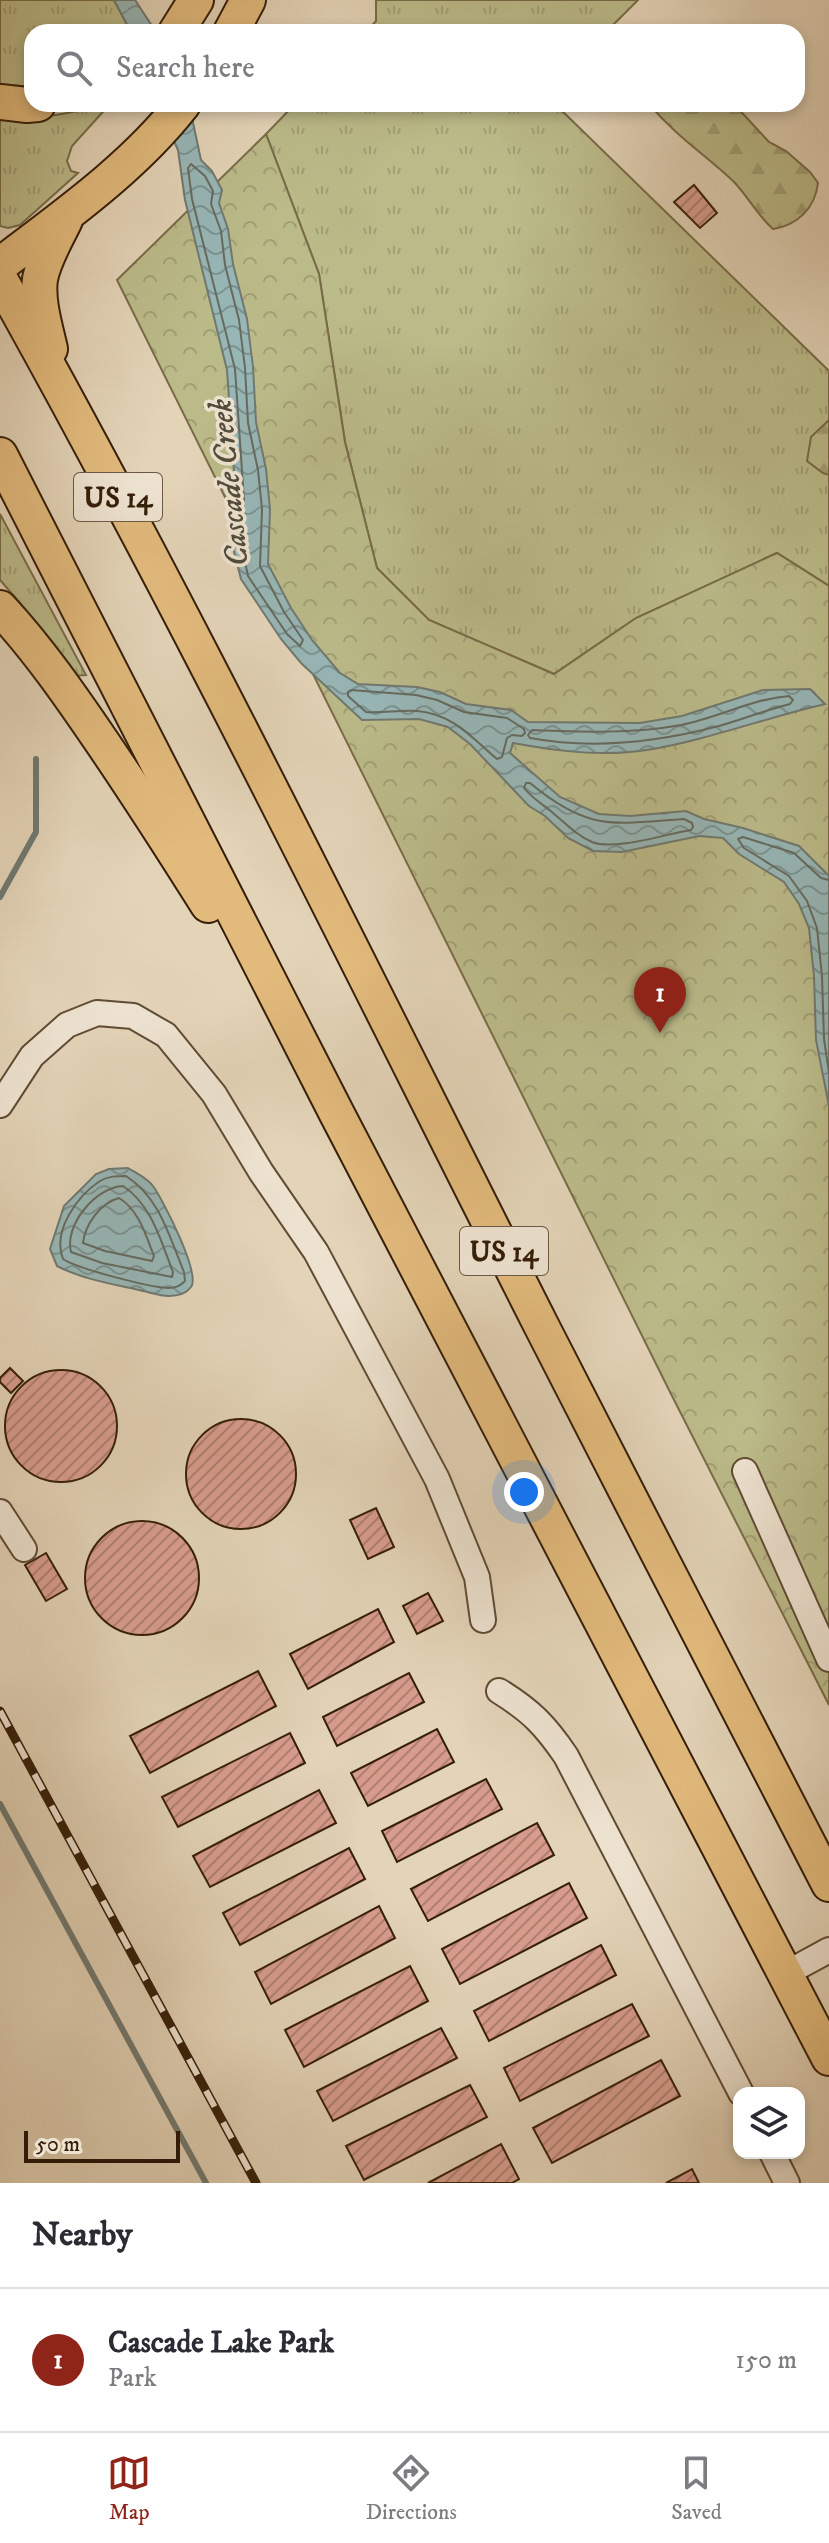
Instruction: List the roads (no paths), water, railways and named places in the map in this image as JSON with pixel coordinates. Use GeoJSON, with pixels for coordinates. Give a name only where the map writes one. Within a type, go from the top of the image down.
{"type":"FeatureCollection","features":[{"type":"Feature","properties":{"kind":"highway"},"geometry":{"type":"LineString","coordinates":[[181,24],[196,0]]}},
{"type":"Feature","properties":{"kind":"highway"},"geometry":{"type":"LineString","coordinates":[[235,24],[248,0]]}},
{"type":"Feature","properties":{"kind":"highway"},"geometry":{"type":"LineString","coordinates":[[0,102],[24,105]]}},
{"type":"Feature","properties":{"kind":"highway","name":"US 14"},"geometry":{"type":"LineString","coordinates":[[176,112],[69,212],[47,257],[40,280],[41,308],[55,377],[311,865],[542,1326],[829,1884]]}},
{"type":"Feature","properties":{"kind":"highway"},"geometry":{"type":"LineString","coordinates":[[0,265],[69,212]]}},
{"type":"Feature","properties":{"kind":"highway"},"geometry":{"type":"LineString","coordinates":[[0,279],[55,377]]}},
{"type":"Feature","properties":{"kind":"highway","name":"US 14"},"geometry":{"type":"LineString","coordinates":[[0,455],[337,1114],[829,2058]]}},
{"type":"Feature","properties":{"kind":"highway"},"geometry":{"type":"LineString","coordinates":[[0,608],[50,669],[159,827],[337,1114]]}},
{"type":"Feature","properties":{"kind":"street"},"geometry":{"type":"LineString","coordinates":[[0,1105],[32,1056],[67,1025],[97,1013],[133,1016],[166,1035],[214,1094],[261,1172],[316,1252],[437,1479],[477,1577],[483,1620]]}},
{"type":"Feature","properties":{"kind":"street"},"geometry":{"type":"LineString","coordinates":[[745,1471],[829,1659]]}},
{"type":"Feature","properties":{"kind":"street"},"geometry":{"type":"LineString","coordinates":[[0,1512],[24,1549]]}},
{"type":"Feature","properties":{"kind":"street"},"geometry":{"type":"LineString","coordinates":[[499,1691],[527,1708],[549,1731],[566,1756],[738,2087]]}},
{"type":"Feature","properties":{"kind":"street"},"geometry":{"type":"LineString","coordinates":[[785,1974],[829,1950]]}},
{"type":"Feature","properties":{"kind":"street"},"geometry":{"type":"LineString","coordinates":[[775,2159],[787,2183]]}},
{"type":"Feature","properties":{"kind":"water"},"geometry":{"type":"Polygon","coordinates":[[[114,0],[135,0],[151,24],[127,24],[114,0]]]}},
{"type":"Feature","properties":{"kind":"water"},"geometry":{"type":"Polygon","coordinates":[[[161,112],[191,112],[201,160],[212,171],[222,190],[219,203],[228,229],[247,319],[256,422],[266,469],[270,509],[268,564],[312,640],[340,673],[358,684],[417,687],[440,692],[466,704],[511,710],[528,722],[640,723],[682,716],[763,690],[810,689],[825,704],[692,741],[647,750],[580,752],[513,743],[510,753],[560,797],[599,814],[630,816],[686,811],[799,846],[829,876],[829,1106],[816,1040],[809,928],[799,904],[784,882],[739,854],[723,838],[699,836],[622,852],[593,851],[568,838],[545,816],[529,806],[470,744],[448,727],[419,719],[362,720],[301,663],[281,639],[241,579],[232,544],[236,501],[227,370],[185,200],[178,150],[161,112]]]}},
{"type":"Feature","properties":{"kind":"water"},"geometry":{"type":"Polygon","coordinates":[[[128,1168],[153,1186],[180,1237],[193,1280],[191,1287],[182,1294],[158,1295],[87,1278],[57,1266],[50,1249],[64,1206],[96,1174],[109,1169],[128,1168]]]}},
{"type":"Feature","properties":{"kind":"waterway"},"geometry":{"type":"LineString","coordinates":[[0,897],[36,832],[36,759]]}},
{"type":"Feature","properties":{"kind":"waterway"},"geometry":{"type":"LineString","coordinates":[[0,1804],[206,2183]]}},
{"type":"Feature","properties":{"kind":"railway"},"geometry":{"type":"LineString","coordinates":[[0,1711],[256,2183]]}},
{"type":"Feature","properties":{"kind":"place","name":"Cascade Lake Park"},"geometry":{"type":"Point","coordinates":[660,1033]}},
{"type":"Feature","properties":{"kind":"water label","name":"Cascade Creek"},"geometry":{"type":"Point","coordinates":[228,483]}}]}
